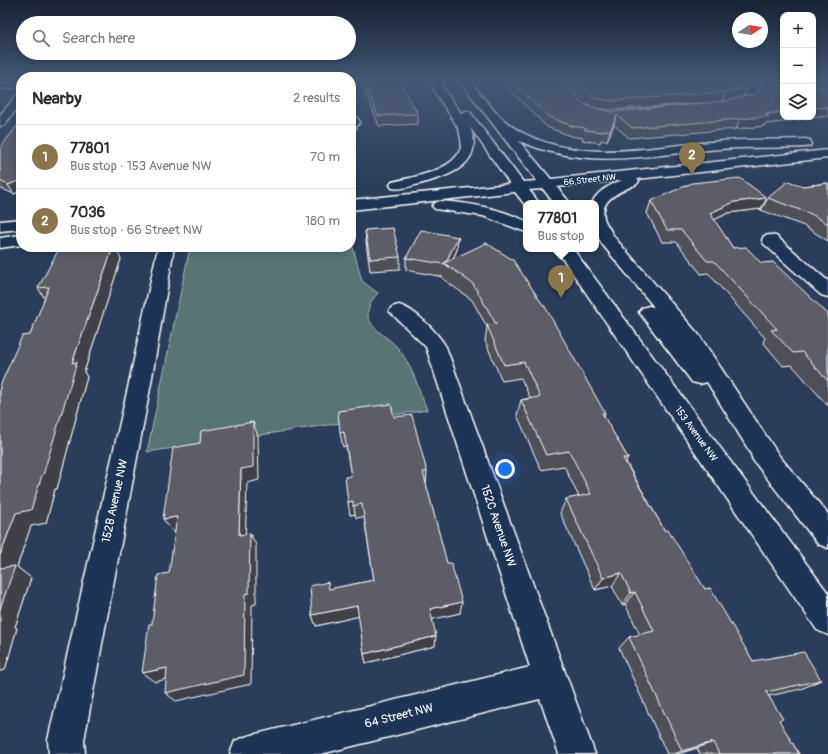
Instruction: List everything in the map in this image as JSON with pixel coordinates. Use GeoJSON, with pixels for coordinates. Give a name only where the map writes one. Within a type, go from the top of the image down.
{"type":"FeatureCollection","features":[{"type":"Feature","properties":{"kind":"main road"},"geometry":{"type":"LineString","coordinates":[[0,122],[7,114]]}},
{"type":"Feature","properties":{"kind":"main road"},"geometry":{"type":"LineString","coordinates":[[397,185],[429,178],[450,168],[464,158],[468,151],[468,140],[464,128],[455,114]]}},
{"type":"Feature","properties":{"kind":"main road"},"geometry":{"type":"LineString","coordinates":[[464,114],[502,174],[519,187],[528,200]]}},
{"type":"Feature","properties":{"kind":"main road"},"geometry":{"type":"LineString","coordinates":[[490,114],[560,200]]}},
{"type":"Feature","properties":{"kind":"main road"},"geometry":{"type":"LineString","coordinates":[[495,120],[509,131],[527,141],[556,151],[587,155],[616,155],[710,146],[805,143]]}},
{"type":"Feature","properties":{"kind":"main road","name":"66 Street NW"},"geometry":{"type":"LineString","coordinates":[[581,166],[820,141]]}},
{"type":"Feature","properties":{"kind":"main road","name":"66 Street NW"},"geometry":{"type":"LineString","coordinates":[[356,204],[828,154]]}},
{"type":"Feature","properties":{"kind":"main road"},"geometry":{"type":"LineString","coordinates":[[502,174],[550,169]]}},
{"type":"Feature","properties":{"kind":"main road"},"geometry":{"type":"LineString","coordinates":[[599,205],[602,197],[628,182],[668,172]]}},
{"type":"Feature","properties":{"kind":"main road"},"geometry":{"type":"LineString","coordinates":[[382,187],[458,179]]}},
{"type":"Feature","properties":{"kind":"main road"},"geometry":{"type":"LineString","coordinates":[[356,209],[376,210],[433,206],[461,206],[492,212],[523,226]]}},
{"type":"Feature","properties":{"kind":"main road"},"geometry":{"type":"LineString","coordinates":[[0,226],[16,224]]}},
{"type":"Feature","properties":{"kind":"main road"},"geometry":{"type":"LineString","coordinates":[[599,224],[608,240],[692,340],[771,464]]}},
{"type":"Feature","properties":{"kind":"main road"},"geometry":{"type":"LineString","coordinates":[[770,240],[828,291]]}},
{"type":"Feature","properties":{"kind":"main road"},"geometry":{"type":"LineString","coordinates":[[0,243],[16,241]]}},
{"type":"Feature","properties":{"kind":"main road"},"geometry":{"type":"LineString","coordinates":[[599,249],[828,535]]}},
{"type":"Feature","properties":{"kind":"main road","name":"152B Avenue NW"},"geometry":{"type":"LineString","coordinates":[[67,754],[66,740],[140,383],[165,252]]}},
{"type":"Feature","properties":{"kind":"main road","name":"153 Avenue NW"},"geometry":{"type":"LineString","coordinates":[[561,252],[570,258],[828,619]]}},
{"type":"Feature","properties":{"kind":"main road","name":"152C Avenue NW"},"geometry":{"type":"LineString","coordinates":[[399,311],[431,339],[436,347],[577,754]]}},
{"type":"Feature","properties":{"kind":"main road","name":"64 Street NW"},"geometry":{"type":"LineString","coordinates":[[248,754],[550,679]]}},
{"type":"Feature","properties":{"kind":"green space"},"geometry":{"type":"Polygon","coordinates":[[[189,252],[354,252],[362,281],[378,293],[369,306],[369,320],[375,328],[393,343],[402,353],[414,376],[427,410],[147,452],[189,252]]]}},
{"type":"Feature","properties":{"kind":"building"},"geometry":{"type":"Polygon","coordinates":[[[377,114],[414,114],[378,116],[377,114]]]}},
{"type":"Feature","properties":{"kind":"building"},"geometry":{"type":"Polygon","coordinates":[[[546,114],[766,114],[769,116],[632,128],[617,115],[610,131],[604,130],[603,132],[585,130],[585,128],[572,126],[549,117],[546,114]]]}},
{"type":"Feature","properties":{"kind":"building"},"geometry":{"type":"Polygon","coordinates":[[[16,127],[16,182],[8,185],[0,181],[0,148],[16,127]]]}},
{"type":"Feature","properties":{"kind":"building"},"geometry":{"type":"Polygon","coordinates":[[[740,178],[767,198],[734,202],[710,213],[733,248],[746,247],[761,263],[773,262],[828,314],[828,381],[802,352],[793,353],[771,330],[777,329],[714,261],[707,261],[681,230],[667,230],[651,201],[692,183],[740,178]]]}},
{"type":"Feature","properties":{"kind":"building"},"geometry":{"type":"Polygon","coordinates":[[[788,181],[803,186],[828,183],[828,224],[811,214],[768,198],[788,181]]]}},
{"type":"Feature","properties":{"kind":"building"},"geometry":{"type":"Polygon","coordinates":[[[393,228],[400,257],[370,259],[365,230],[393,228]]]}},
{"type":"Feature","properties":{"kind":"building"},"geometry":{"type":"Polygon","coordinates":[[[421,230],[458,237],[444,264],[406,258],[421,230]]]}},
{"type":"Feature","properties":{"kind":"building"},"geometry":{"type":"Polygon","coordinates":[[[486,243],[513,260],[544,305],[605,413],[602,413],[628,458],[623,458],[665,531],[668,530],[705,589],[710,588],[753,661],[804,652],[821,680],[766,692],[783,719],[779,720],[799,754],[719,754],[713,742],[682,751],[629,637],[654,631],[635,592],[631,593],[621,573],[603,578],[566,499],[591,494],[569,451],[546,455],[521,400],[540,397],[524,362],[504,365],[487,325],[496,324],[473,284],[444,263],[486,243]]]}},
{"type":"Feature","properties":{"kind":"building"},"geometry":{"type":"Polygon","coordinates":[[[57,252],[111,252],[72,363],[77,362],[31,510],[16,513],[0,555],[0,386],[22,336],[30,335],[49,287],[38,288],[57,252]]]}},
{"type":"Feature","properties":{"kind":"building"},"geometry":{"type":"Polygon","coordinates":[[[391,404],[394,417],[412,415],[427,472],[423,472],[447,563],[451,563],[462,602],[430,609],[436,636],[364,654],[357,606],[312,615],[310,586],[328,582],[329,589],[374,580],[362,504],[353,506],[353,501],[348,502],[345,477],[351,476],[344,432],[340,433],[338,411],[391,404]]]}},
{"type":"Feature","properties":{"kind":"building"},"geometry":{"type":"Polygon","coordinates":[[[253,422],[253,467],[241,469],[239,535],[250,533],[249,593],[245,594],[244,675],[165,693],[167,668],[142,673],[149,624],[152,624],[158,575],[169,573],[177,517],[163,519],[173,448],[200,443],[201,431],[253,422]]]}},
{"type":"Feature","properties":{"kind":"building"},"geometry":{"type":"Polygon","coordinates":[[[15,566],[0,609],[0,568],[15,566]]]}},
{"type":"Feature","properties":{"kind":"place","name":"7036"},"geometry":{"type":"Point","coordinates":[692,175]}},
{"type":"Feature","properties":{"kind":"place","name":"77801"},"geometry":{"type":"Point","coordinates":[561,298]}}]}
